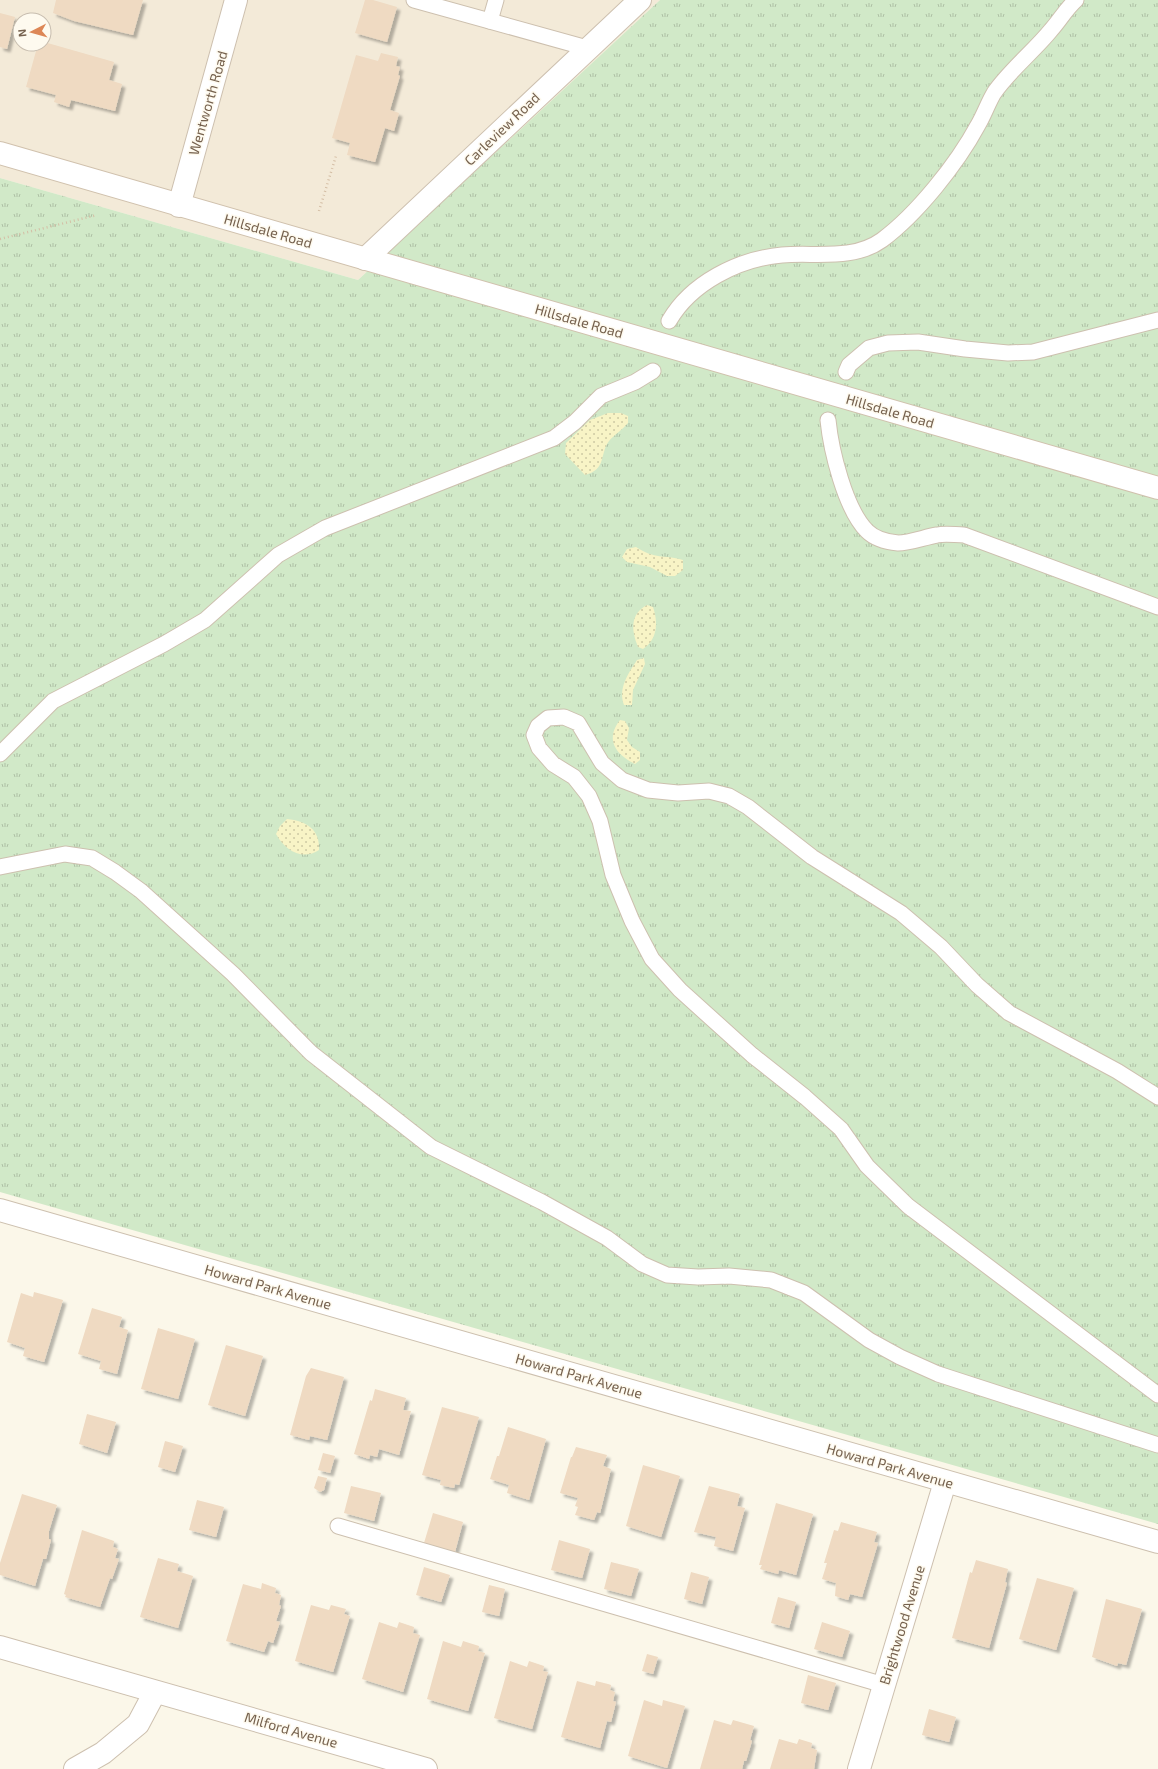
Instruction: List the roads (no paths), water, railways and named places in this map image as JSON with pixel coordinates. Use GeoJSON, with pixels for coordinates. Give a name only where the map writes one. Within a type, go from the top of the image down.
{"type":"FeatureCollection","features":[{"type":"Feature","properties":{"kind":"street","name":"Wentworth Road"},"geometry":{"type":"LineString","coordinates":[[179,206],[236,0]]}},
{"type":"Feature","properties":{"kind":"street","name":"Carleview Road"},"geometry":{"type":"LineString","coordinates":[[365,259],[587,48],[640,0]]}},
{"type":"Feature","properties":{"kind":"street","name":"Hillsdale Road"},"geometry":{"type":"LineString","coordinates":[[0,153],[1158,488]]}},
{"type":"Feature","properties":{"kind":"street","name":"Howard Park Avenue"},"geometry":{"type":"LineString","coordinates":[[0,1210],[1158,1542]]}},
{"type":"Feature","properties":{"kind":"street","name":"Brightwood Avenue"},"geometry":{"type":"LineString","coordinates":[[859,1769],[945,1482]]}},
{"type":"Feature","properties":{"kind":"street","name":"Milford Avenue"},"geometry":{"type":"LineString","coordinates":[[0,1647],[426,1769]]}},
{"type":"Feature","properties":{"kind":"street"},"geometry":{"type":"LineString","coordinates":[[75,1769],[103,1753],[138,1724],[156,1692]]}},
{"type":"Feature","properties":{"kind":"lane"},"geometry":{"type":"LineString","coordinates":[[414,0],[587,48]]}},
{"type":"Feature","properties":{"kind":"lane"},"geometry":{"type":"LineString","coordinates":[[490,21],[496,0]]}},
{"type":"Feature","properties":{"kind":"lane"},"geometry":{"type":"LineString","coordinates":[[669,322],[677,308],[689,296],[717,275],[742,263],[781,255],[831,254],[860,251],[881,241],[946,175],[978,126],[995,92],[1051,30],[1069,6],[1076,0]]}},
{"type":"Feature","properties":{"kind":"lane"},"geometry":{"type":"LineString","coordinates":[[846,372],[848,365],[869,348],[888,343],[918,342],[1001,353],[1033,352],[1158,320]]}},
{"type":"Feature","properties":{"kind":"lane"},"geometry":{"type":"LineString","coordinates":[[0,754],[53,700],[164,644],[205,620],[278,556],[325,528],[554,438],[575,422],[601,396],[635,382],[653,371]]}},
{"type":"Feature","properties":{"kind":"lane"},"geometry":{"type":"LineString","coordinates":[[828,420],[831,447],[842,482],[856,515],[867,531],[878,539],[899,543],[939,534],[964,534],[1158,607]]}},
{"type":"Feature","properties":{"kind":"lane"},"geometry":{"type":"LineString","coordinates":[[1158,1097],[1117,1071],[1009,1013],[977,985],[941,947],[901,913],[812,857],[748,807],[729,796],[709,791],[678,793],[648,790],[622,780],[602,763],[578,723],[564,717],[548,718],[538,726],[534,735],[539,748],[553,764],[574,777],[589,796],[600,821],[613,875],[632,921],[652,959],[680,990],[752,1055],[841,1128],[867,1166],[908,1206],[1158,1395]]}},
{"type":"Feature","properties":{"kind":"lane"},"geometry":{"type":"LineString","coordinates":[[0,867],[65,854],[92,858],[115,872],[141,891],[233,974],[311,1053],[431,1147],[542,1202],[607,1238],[642,1264],[667,1275],[698,1277],[729,1276],[772,1280],[804,1293],[869,1340],[900,1357],[938,1374],[1158,1445]]}},
{"type":"Feature","properties":{"kind":"lane"},"geometry":{"type":"LineString","coordinates":[[338,1526],[884,1685]]}}]}
